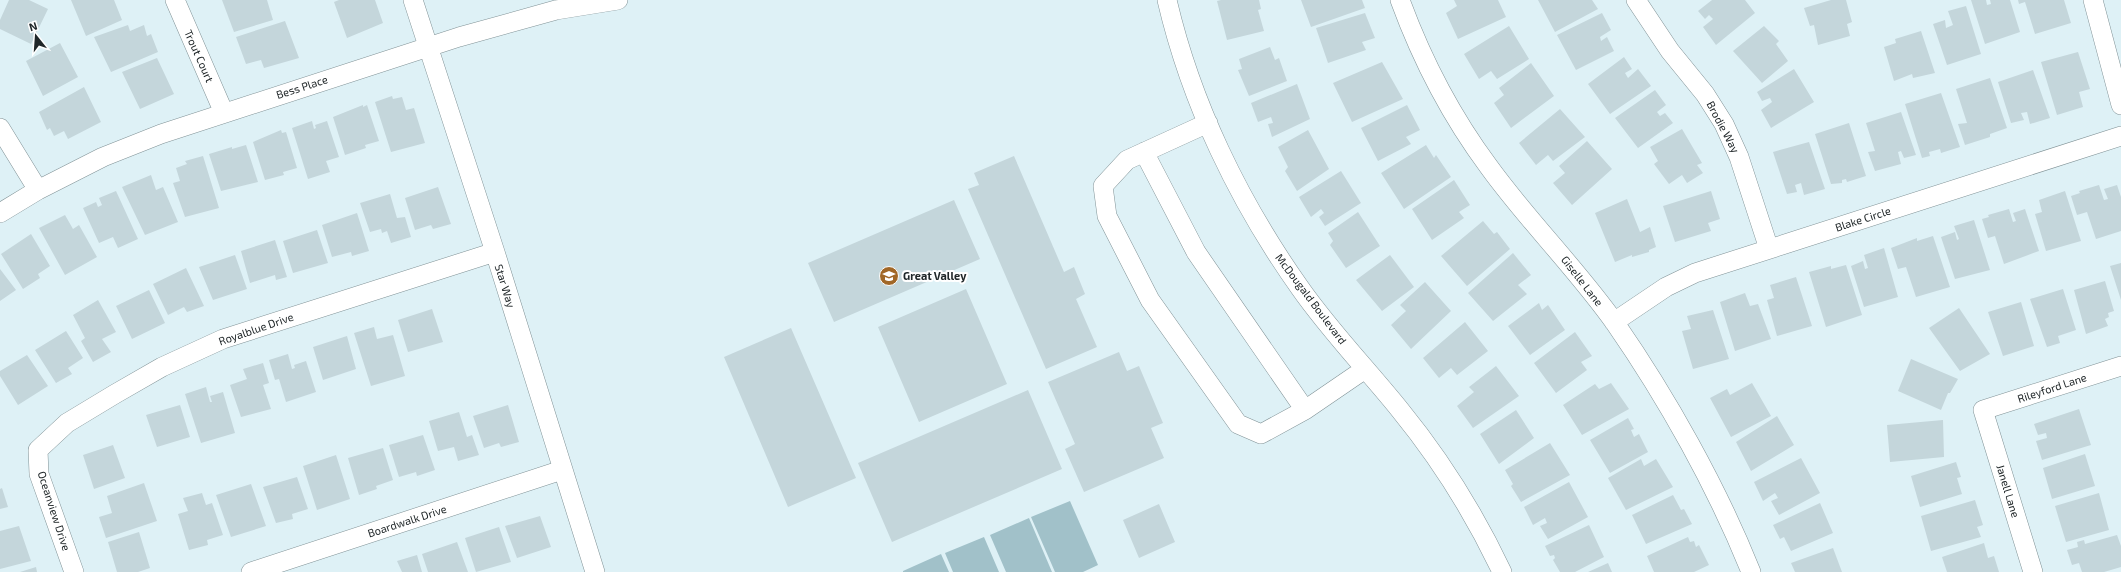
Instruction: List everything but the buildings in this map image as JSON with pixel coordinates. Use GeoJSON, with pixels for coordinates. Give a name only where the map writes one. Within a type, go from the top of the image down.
{"type":"FeatureCollection","features":[{"type":"Feature","properties":{"kind":"street","name":"Trout Court"},"geometry":{"type":"LineString","coordinates":[[174,0],[224,113]]}},
{"type":"Feature","properties":{"kind":"street","name":"Star Way"},"geometry":{"type":"LineString","coordinates":[[414,0],[495,252],[595,572]]}},
{"type":"Feature","properties":{"kind":"street","name":"Bess Place"},"geometry":{"type":"LineString","coordinates":[[0,213],[38,190],[103,157],[161,134],[429,46],[556,10],[618,0]]}},
{"type":"Feature","properties":{"kind":"street","name":"McDougald Boulevard"},"geometry":{"type":"LineString","coordinates":[[1167,0],[1185,63],[1208,123],[1239,190],[1272,246],[1304,294],[1401,411],[1439,463],[1472,516],[1502,572]]}},
{"type":"Feature","properties":{"kind":"street","name":"Giselle Lane"},"geometry":{"type":"LineString","coordinates":[[1400,0],[1434,81],[1460,125],[1489,168],[1573,268],[1614,322],[1652,381],[1712,485],[1739,542],[1751,572]]}},
{"type":"Feature","properties":{"kind":"street","name":"Brodie Way"},"geometry":{"type":"LineString","coordinates":[[1636,0],[1670,51],[1705,94],[1724,124],[1739,157],[1769,249]]}},
{"type":"Feature","properties":{"kind":"street"},"geometry":{"type":"LineString","coordinates":[[2093,0],[2121,105]]}},
{"type":"Feature","properties":{"kind":"street"},"geometry":{"type":"LineString","coordinates":[[1208,123],[1127,160],[1103,186],[1107,216],[1150,300],[1238,424],[1262,434],[1305,410],[1365,369]]}},
{"type":"Feature","properties":{"kind":"street"},"geometry":{"type":"LineString","coordinates":[[0,128],[38,190]]}},
{"type":"Feature","properties":{"kind":"street","name":"Blake Circle"},"geometry":{"type":"LineString","coordinates":[[1614,322],[1666,287],[1695,273],[2121,136]]}},
{"type":"Feature","properties":{"kind":"street"},"geometry":{"type":"LineString","coordinates":[[1144,152],[1196,252],[1305,410]]}},
{"type":"Feature","properties":{"kind":"street","name":"Royalblue Drive"},"geometry":{"type":"LineString","coordinates":[[38,450],[67,424],[115,394],[162,367],[223,339],[495,252]]}},
{"type":"Feature","properties":{"kind":"street","name":"Rileyford Lane"},"geometry":{"type":"LineString","coordinates":[[1983,410],[2121,366]]}},
{"type":"Feature","properties":{"kind":"street","name":"Janell Lane"},"geometry":{"type":"LineString","coordinates":[[1983,410],[2033,572]]}},
{"type":"Feature","properties":{"kind":"street","name":"Oceanview Drive"},"geometry":{"type":"LineString","coordinates":[[38,450],[39,474],[74,572]]}},
{"type":"Feature","properties":{"kind":"street","name":"Boardwalk Drive"},"geometry":{"type":"LineString","coordinates":[[252,572],[562,470]]}},
{"type":"Feature","properties":{"kind":"shaded area"},"geometry":{"type":"Polygon","coordinates":[[[1070,501],[1098,565],[1083,572],[1055,572],[1031,517],[1070,501]]]}},
{"type":"Feature","properties":{"kind":"shaded area"},"geometry":{"type":"Polygon","coordinates":[[[1029,518],[1052,572],[1006,572],[990,535],[1029,518]]]}},
{"type":"Feature","properties":{"kind":"shaded area"},"geometry":{"type":"Polygon","coordinates":[[[984,537],[999,572],[953,572],[945,553],[984,537]]]}},
{"type":"Feature","properties":{"kind":"shaded area"},"geometry":{"type":"Polygon","coordinates":[[[941,554],[949,572],[903,572],[903,571],[941,554]]]}},
{"type":"Feature","properties":{"kind":"place","name":"Great Valley"},"geometry":{"type":"Point","coordinates":[889,276]}}]}
